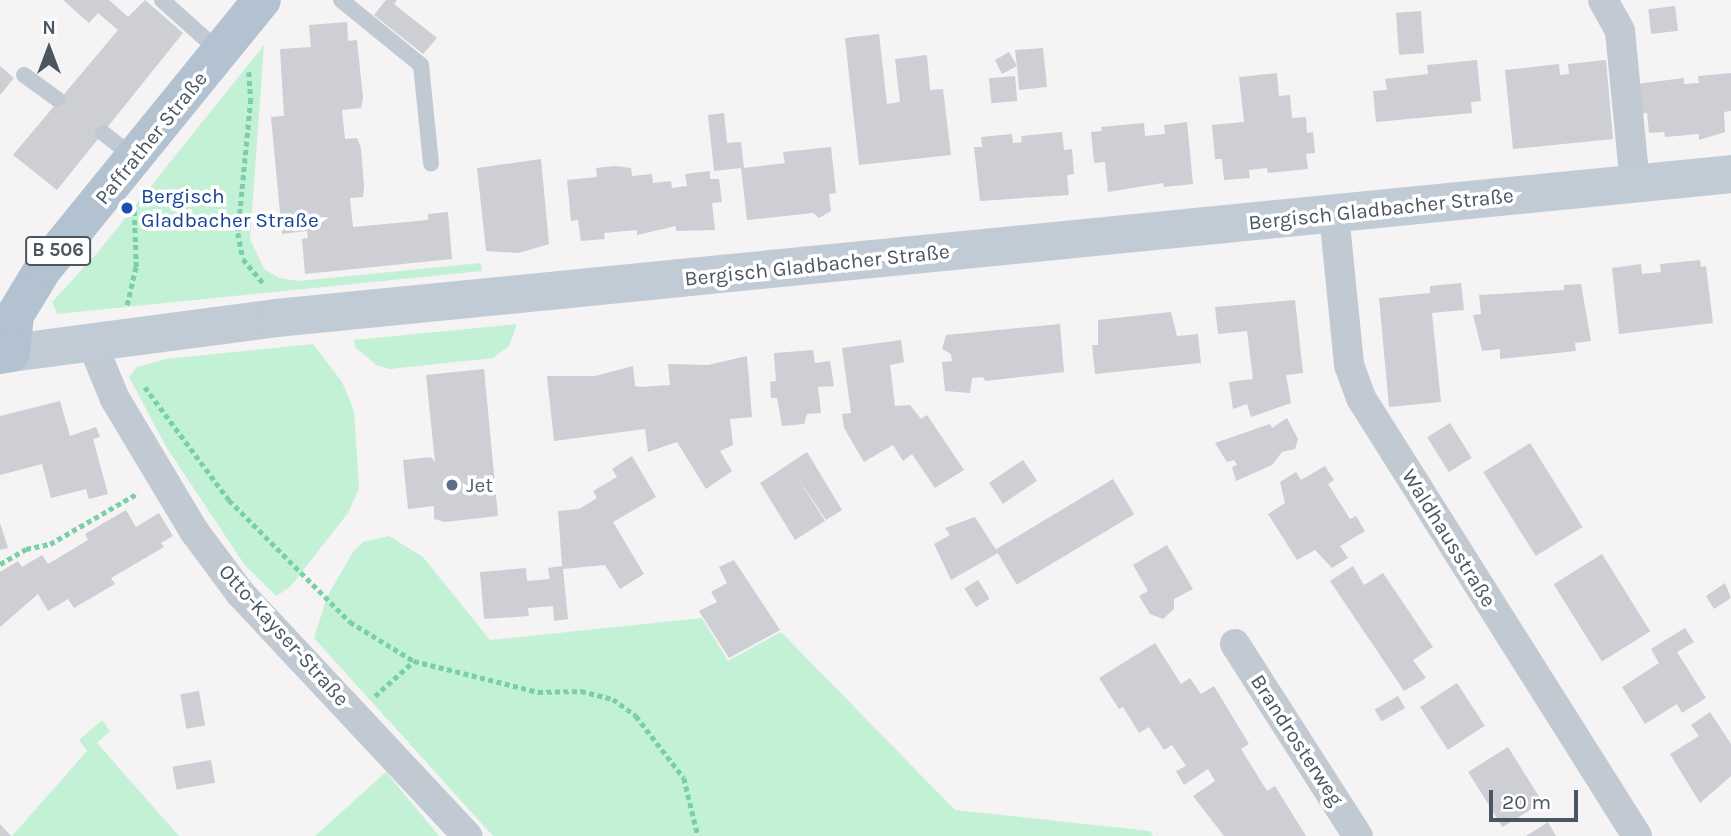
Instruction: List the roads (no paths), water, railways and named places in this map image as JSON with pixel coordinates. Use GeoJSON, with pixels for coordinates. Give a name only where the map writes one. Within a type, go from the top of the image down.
{"type":"FeatureCollection","features":[{"type":"Feature","properties":{"kind":"main road","name":"Paffrather Straße"},"geometry":{"type":"LineString","coordinates":[[5,354],[15,315],[43,269],[253,11]]}},
{"type":"Feature","properties":{"kind":"main road","name":"Bergisch Gladbacher Straße"},"geometry":{"type":"LineString","coordinates":[[5,354],[108,338],[276,318],[1731,174]]}},
{"type":"Feature","properties":{"kind":"street"},"geometry":{"type":"LineString","coordinates":[[1603,0],[1620,31],[1635,184]]}},
{"type":"Feature","properties":{"kind":"street","name":"Waldhausstraße"},"geometry":{"type":"LineString","coordinates":[[1334,214],[1349,365],[1361,398],[1637,836]]}},
{"type":"Feature","properties":{"kind":"street","name":"Otto-Kayser-Straße"},"geometry":{"type":"LineString","coordinates":[[108,338],[102,375],[162,478],[240,593],[357,714],[467,836]]}},
{"type":"Feature","properties":{"kind":"street","name":"Brandrosterweg"},"geometry":{"type":"LineString","coordinates":[[1235,644],[1358,836]]}},
{"type":"Feature","properties":{"kind":"lane"},"geometry":{"type":"LineString","coordinates":[[162,0],[220,52]]}},
{"type":"Feature","properties":{"kind":"lane"},"geometry":{"type":"LineString","coordinates":[[341,0],[421,65],[430,163]]}},
{"type":"Feature","properties":{"kind":"lane"},"geometry":{"type":"LineString","coordinates":[[24,75],[57,99]]}},
{"type":"Feature","properties":{"kind":"lane"},"geometry":{"type":"LineString","coordinates":[[103,133],[133,160]]}},
{"type":"Feature","properties":{"kind":"place","name":"Bergisch Gladbacher Straße"},"geometry":{"type":"Point","coordinates":[127,208]}},
{"type":"Feature","properties":{"kind":"place","name":"Jet"},"geometry":{"type":"Point","coordinates":[452,485]}}]}
